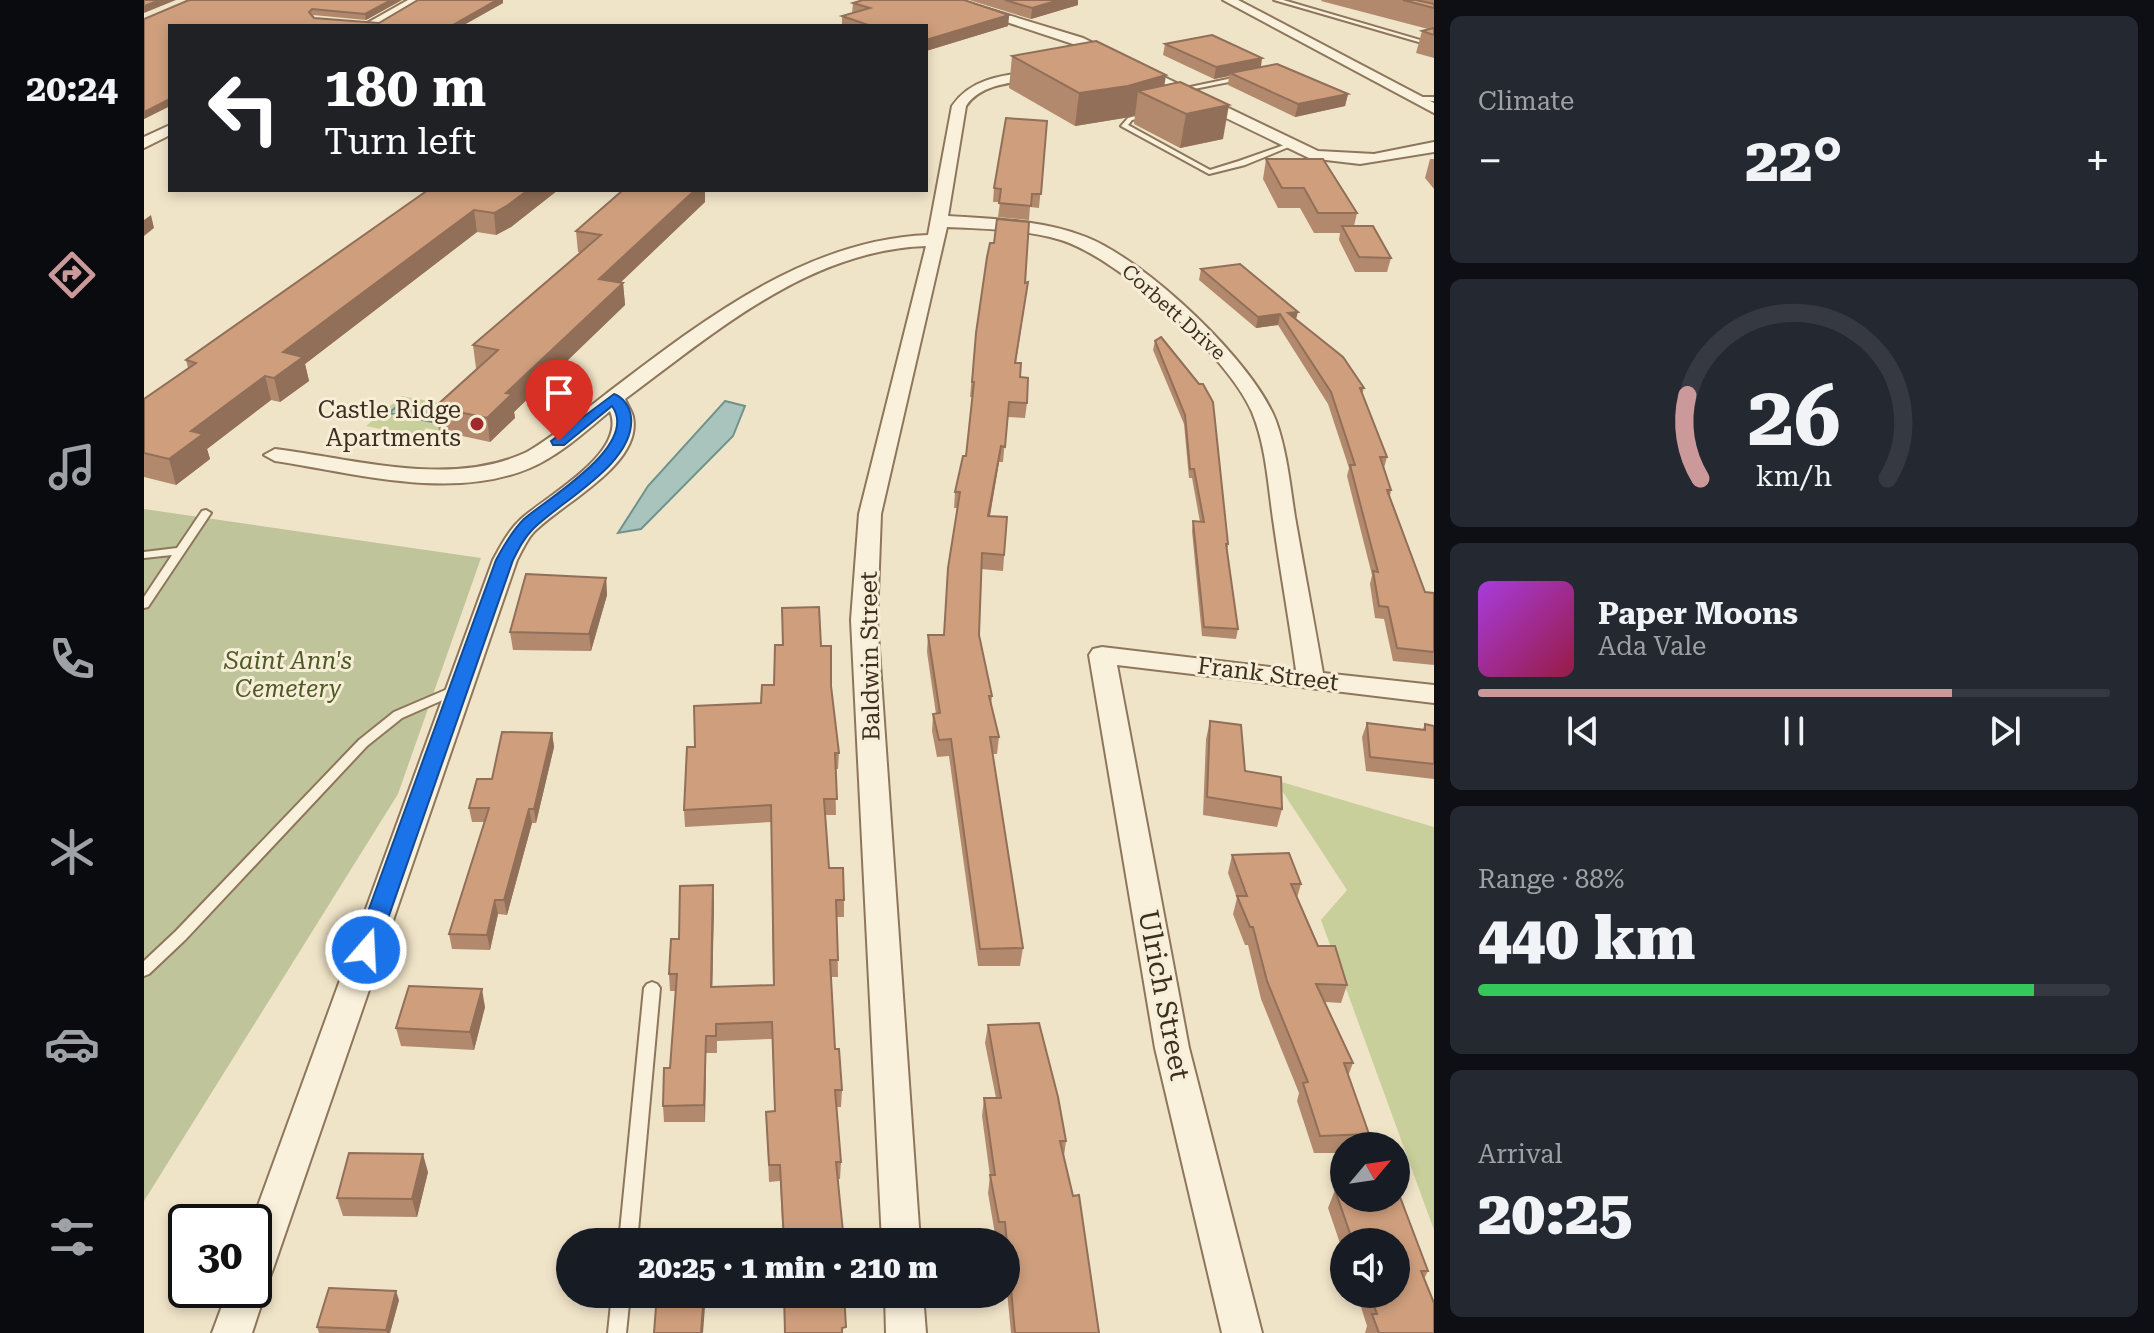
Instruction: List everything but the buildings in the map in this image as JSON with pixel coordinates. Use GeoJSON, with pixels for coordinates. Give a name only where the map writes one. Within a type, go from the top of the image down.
{"type":"FeatureCollection","features":[{"type":"Feature","properties":{"kind":"street"},"geometry":{"type":"LineString","coordinates":[[368,24],[417,0]]}},
{"type":"Feature","properties":{"kind":"street"},"geometry":{"type":"LineString","coordinates":[[946,0],[1078,41],[1314,155],[1358,161],[1380,160],[1434,147]]}},
{"type":"Feature","properties":{"kind":"street"},"geometry":{"type":"LineString","coordinates":[[1229,0],[1434,109]]}},
{"type":"Feature","properties":{"kind":"street","name":"Baldwin Street"},"geometry":{"type":"LineString","coordinates":[[900,1228],[864,620],[870,514],[938,230],[963,98],[984,86],[1118,61]]}},
{"type":"Feature","properties":{"kind":"street"},"geometry":{"type":"LineString","coordinates":[[144,143],[168,130]]}},
{"type":"Feature","properties":{"kind":"street","name":"Corbett Drive"},"geometry":{"type":"LineString","coordinates":[[275,455],[421,473],[483,474],[526,462],[768,290],[800,273],[866,247],[938,230],[1024,228],[1083,242],[1107,254],[1224,355],[1247,384],[1262,412],[1276,467],[1311,679]]}},
{"type":"Feature","properties":{"kind":"street"},"geometry":{"type":"LineString","coordinates":[[272,1218],[505,560],[517,537],[601,466],[620,443],[625,426],[623,411],[614,398]]}},
{"type":"Feature","properties":{"kind":"street","name":"Frank Street"},"geometry":{"type":"LineString","coordinates":[[1102,655],[1434,694]]}},
{"type":"Feature","properties":{"kind":"street","name":"Ulrich Street"},"geometry":{"type":"LineString","coordinates":[[1102,655],[1172,1048],[1242,1333]]}},
{"type":"Feature","properties":{"kind":"street"},"geometry":{"type":"LineString","coordinates":[[232,1333],[241,1308]]}},
{"type":"Feature","properties":{"kind":"street"},"geometry":{"type":"LineString","coordinates":[[905,1308],[906,1333]]}},
{"type":"Feature","properties":{"kind":"lane"},"geometry":{"type":"LineString","coordinates":[[1277,0],[1431,44]]}},
{"type":"Feature","properties":{"kind":"lane"},"geometry":{"type":"LineString","coordinates":[[1179,90],[1246,78]]}},
{"type":"Feature","properties":{"kind":"lane"},"geometry":{"type":"LineString","coordinates":[[1413,98],[1434,99]]}},
{"type":"Feature","properties":{"kind":"lane"},"geometry":{"type":"LineString","coordinates":[[1188,107],[1205,103]]}},
{"type":"Feature","properties":{"kind":"lane"},"geometry":{"type":"LineString","coordinates":[[1153,114],[1130,119],[1124,126],[1209,172],[1292,144]]}},
{"type":"Feature","properties":{"kind":"lane"},"geometry":{"type":"LineString","coordinates":[[144,605],[206,513]]}},
{"type":"Feature","properties":{"kind":"lane"},"geometry":{"type":"LineString","coordinates":[[144,555],[180,551]]}},
{"type":"Feature","properties":{"kind":"lane"},"geometry":{"type":"LineString","coordinates":[[144,970],[363,743],[398,715],[457,689]]}},
{"type":"Feature","properties":{"kind":"lane"},"geometry":{"type":"LineString","coordinates":[[629,1228],[652,988]]}},
{"type":"Feature","properties":{"kind":"lane"},"geometry":{"type":"LineString","coordinates":[[617,1333],[620,1308]]}},
{"type":"Feature","properties":{"kind":"green space"},"geometry":{"type":"Polygon","coordinates":[[[402,396],[463,409],[439,431],[426,428],[419,437],[366,426],[402,396]]]}},
{"type":"Feature","properties":{"kind":"green space","name":"Saint Ann's Cemetery"},"geometry":{"type":"Polygon","coordinates":[[[144,509],[481,558],[398,794],[144,1201],[144,509]]]}},
{"type":"Feature","properties":{"kind":"green space"},"geometry":{"type":"Polygon","coordinates":[[[1275,780],[1434,827],[1434,1230],[1410,1164],[1410,1132],[1398,1132],[1321,920],[1347,890],[1275,780]]]}},
{"type":"Feature","properties":{"kind":"water"},"geometry":{"type":"Polygon","coordinates":[[[725,401],[745,406],[733,436],[641,529],[618,533],[648,486],[725,401]]]}},
{"type":"Feature","properties":{"kind":"water"},"geometry":{"type":"Polygon","coordinates":[[[402,402],[446,411],[432,422],[389,413],[402,402]]]}},
{"type":"Feature","properties":{"kind":"place","name":"Castle Ridge Apartments"},"geometry":{"type":"Point","coordinates":[477,424]}},
{"type":"Feature","properties":{"kind":"route"},"geometry":{"type":"LineString","coordinates":[[366,950],[505,560],[517,537],[530,523],[601,466],[620,443],[625,426],[623,411],[614,398],[559,441]]}}]}
